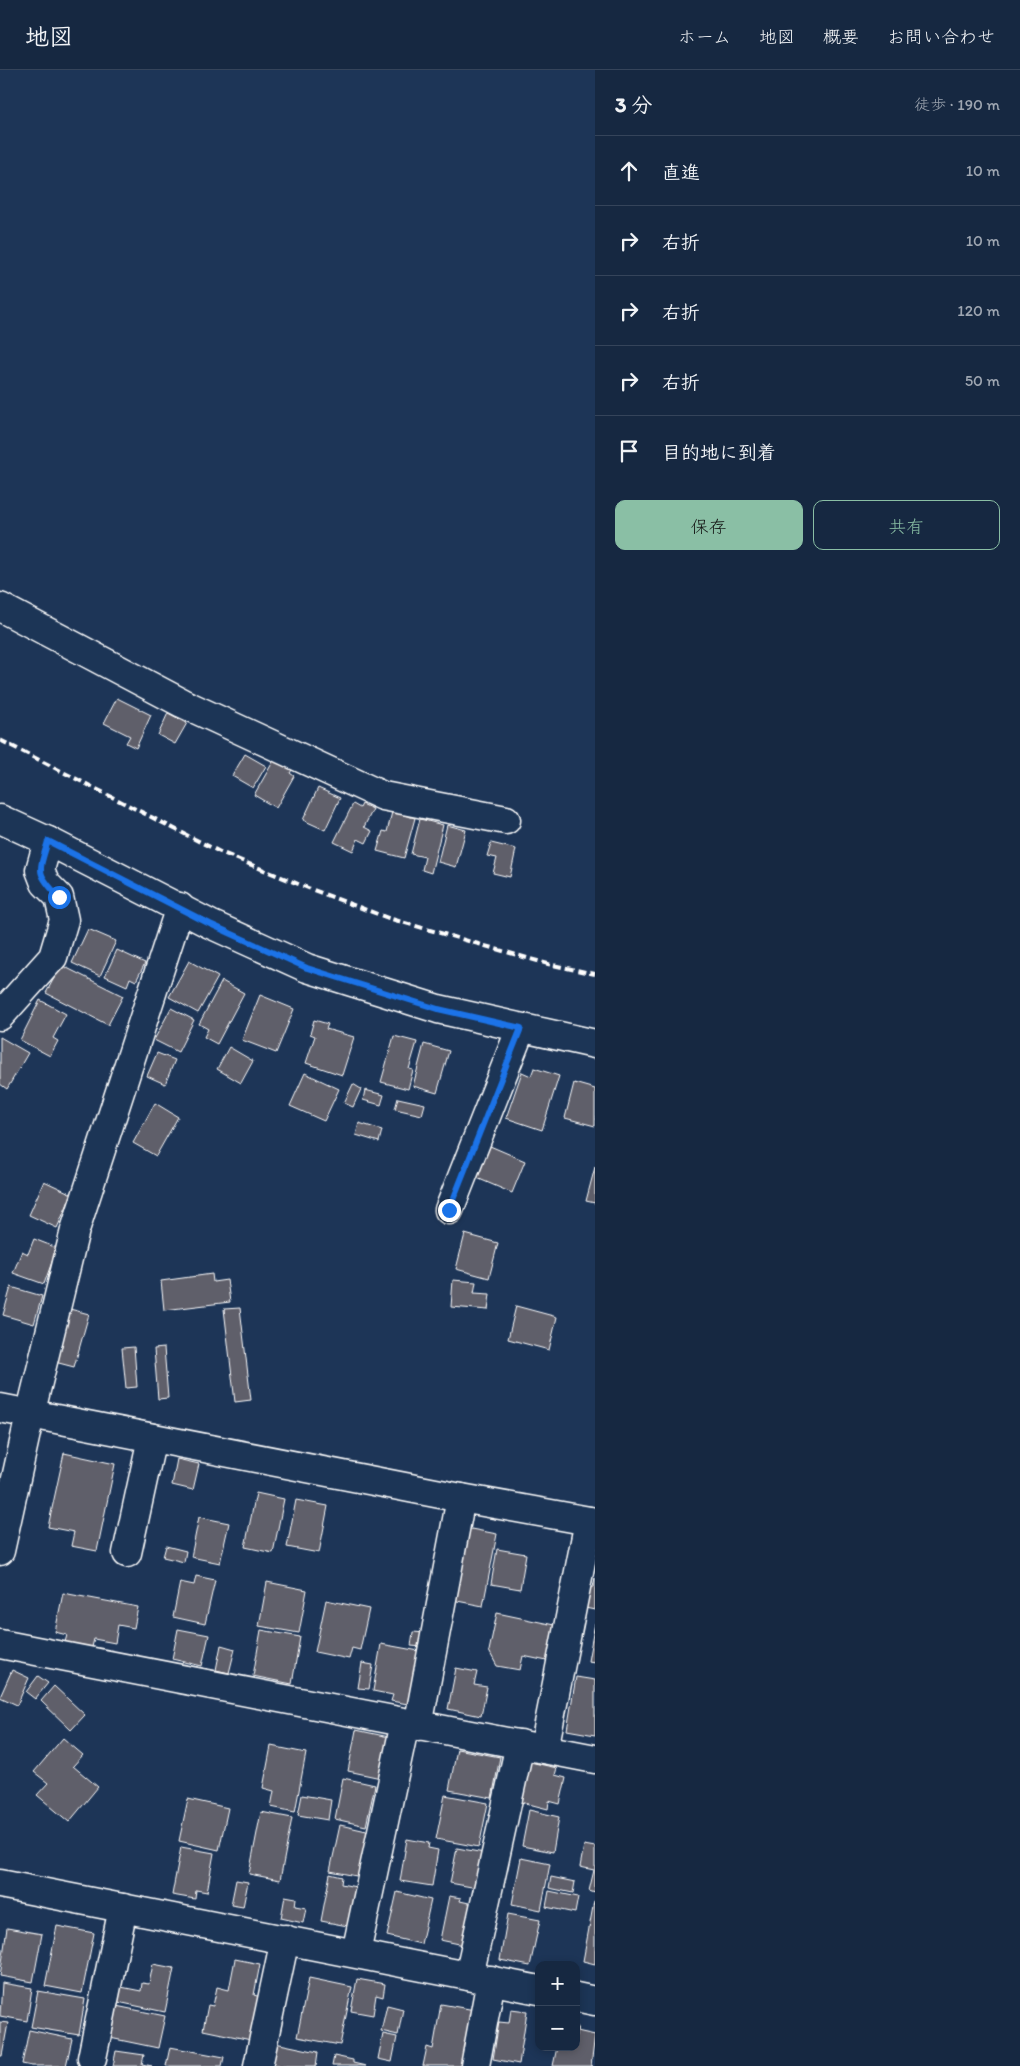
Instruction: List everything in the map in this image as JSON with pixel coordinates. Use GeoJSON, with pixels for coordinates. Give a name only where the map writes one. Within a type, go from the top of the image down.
{"type":"FeatureCollection","features":[{"type":"Feature","properties":{"kind":"street"},"geometry":{"type":"LineString","coordinates":[[0,607],[182,703],[382,796],[506,820]]}},
{"type":"Feature","properties":{"kind":"street"},"geometry":{"type":"LineString","coordinates":[[0,819],[48,841],[210,924],[307,968],[438,1009],[595,1044]]}},
{"type":"Feature","properties":{"kind":"street"},"geometry":{"type":"LineString","coordinates":[[0,1016],[53,957],[64,920],[59,897],[45,883],[40,870],[48,841]]}},
{"type":"Feature","properties":{"kind":"street"},"geometry":{"type":"LineString","coordinates":[[1,1545],[75,1230],[180,907]]}},
{"type":"Feature","properties":{"kind":"street"},"geometry":{"type":"LineString","coordinates":[[449,1210],[521,1028]]}},
{"type":"Feature","properties":{"kind":"street"},"geometry":{"type":"LineString","coordinates":[[0,1408],[461,1498],[592,1521],[532,1746],[480,1978],[474,2066]]}},
{"type":"Feature","properties":{"kind":"street"},"geometry":{"type":"LineString","coordinates":[[127,1553],[152,1438]]}},
{"type":"Feature","properties":{"kind":"street"},"geometry":{"type":"LineString","coordinates":[[356,1953],[412,1724],[461,1498]]}},
{"type":"Feature","properties":{"kind":"street"},"geometry":{"type":"LineString","coordinates":[[0,1644],[595,1759]]}},
{"type":"Feature","properties":{"kind":"street"},"geometry":{"type":"LineString","coordinates":[[0,1884],[535,1989]]}},
{"type":"Feature","properties":{"kind":"street"},"geometry":{"type":"LineString","coordinates":[[92,2058],[123,1908]]}},
{"type":"Feature","properties":{"kind":"street"},"geometry":{"type":"LineString","coordinates":[[258,2066],[285,1939]]}},
{"type":"Feature","properties":{"kind":"street"},"geometry":{"type":"LineString","coordinates":[[580,1999],[595,2001]]}},
{"type":"Feature","properties":{"kind":"building"},"geometry":{"type":"Polygon","coordinates":[[[117,698],[151,715],[136,748],[126,743],[130,736],[104,723],[117,698]]]}},
{"type":"Feature","properties":{"kind":"building"},"geometry":{"type":"Polygon","coordinates":[[[168,713],[187,723],[175,744],[158,735],[168,713]]]}},
{"type":"Feature","properties":{"kind":"building"},"geometry":{"type":"Polygon","coordinates":[[[245,754],[266,766],[253,788],[232,776],[245,754]]]}},
{"type":"Feature","properties":{"kind":"building"},"geometry":{"type":"Polygon","coordinates":[[[274,760],[292,770],[290,773],[294,776],[276,808],[254,795],[274,760]]]}},
{"type":"Feature","properties":{"kind":"building"},"geometry":{"type":"Polygon","coordinates":[[[318,788],[340,798],[325,830],[303,820],[318,788]]]}},
{"type":"Feature","properties":{"kind":"building"},"geometry":{"type":"Polygon","coordinates":[[[353,804],[360,808],[362,804],[373,809],[364,827],[372,831],[366,843],[358,839],[353,851],[334,842],[353,804]]]}},
{"type":"Feature","properties":{"kind":"building"},"geometry":{"type":"Polygon","coordinates":[[[392,812],[415,818],[404,858],[377,851],[383,831],[387,832],[392,812]]]}},
{"type":"Feature","properties":{"kind":"building"},"geometry":{"type":"Polygon","coordinates":[[[420,819],[443,825],[431,873],[422,870],[425,857],[411,854],[420,819]]]}},
{"type":"Feature","properties":{"kind":"building"},"geometry":{"type":"Polygon","coordinates":[[[447,825],[466,830],[456,867],[438,862],[447,825]]]}},
{"type":"Feature","properties":{"kind":"building"},"geometry":{"type":"Polygon","coordinates":[[[491,843],[516,849],[510,877],[493,873],[497,858],[487,856],[491,843]]]}},
{"type":"Feature","properties":{"kind":"building"},"geometry":{"type":"Polygon","coordinates":[[[88,929],[116,941],[100,976],[72,963],[88,929]]]}},
{"type":"Feature","properties":{"kind":"building"},"geometry":{"type":"Polygon","coordinates":[[[117,950],[145,963],[136,981],[130,978],[127,986],[105,976],[117,950]]]}},
{"type":"Feature","properties":{"kind":"building"},"geometry":{"type":"Polygon","coordinates":[[[189,961],[218,977],[198,1013],[169,997],[189,961]]]}},
{"type":"Feature","properties":{"kind":"building"},"geometry":{"type":"Polygon","coordinates":[[[61,965],[123,996],[108,1025],[46,993],[61,965]]]}},
{"type":"Feature","properties":{"kind":"building"},"geometry":{"type":"Polygon","coordinates":[[[222,981],[244,993],[217,1044],[204,1037],[208,1029],[199,1024],[222,981]]]}},
{"type":"Feature","properties":{"kind":"building"},"geometry":{"type":"Polygon","coordinates":[[[260,995],[294,1009],[276,1053],[242,1040],[260,995]]]}},
{"type":"Feature","properties":{"kind":"building"},"geometry":{"type":"Polygon","coordinates":[[[40,1000],[66,1014],[53,1038],[58,1041],[50,1056],[20,1040],[40,1000]]]}},
{"type":"Feature","properties":{"kind":"building"},"geometry":{"type":"Polygon","coordinates":[[[171,1008],[194,1020],[178,1052],[154,1040],[171,1008]]]}},
{"type":"Feature","properties":{"kind":"building"},"geometry":{"type":"Polygon","coordinates":[[[314,1020],[328,1024],[326,1029],[354,1037],[342,1075],[306,1063],[315,1036],[310,1034],[314,1020]]]}},
{"type":"Feature","properties":{"kind":"building"},"geometry":{"type":"Polygon","coordinates":[[[394,1036],[417,1042],[409,1069],[413,1070],[408,1089],[381,1082],[394,1036]]]}},
{"type":"Feature","properties":{"kind":"building"},"geometry":{"type":"Polygon","coordinates":[[[0,1037],[28,1053],[7,1089],[0,1084],[0,1037]]]}},
{"type":"Feature","properties":{"kind":"building"},"geometry":{"type":"Polygon","coordinates":[[[424,1044],[449,1051],[437,1093],[413,1086],[424,1044]]]}},
{"type":"Feature","properties":{"kind":"building"},"geometry":{"type":"Polygon","coordinates":[[[229,1047],[253,1061],[241,1083],[217,1069],[229,1047]]]}},
{"type":"Feature","properties":{"kind":"building"},"geometry":{"type":"Polygon","coordinates":[[[157,1053],[175,1060],[165,1084],[147,1076],[157,1053]]]}},
{"type":"Feature","properties":{"kind":"building"},"geometry":{"type":"Polygon","coordinates":[[[534,1068],[559,1076],[542,1130],[506,1118],[522,1072],[531,1076],[534,1068]]]}},
{"type":"Feature","properties":{"kind":"building"},"geometry":{"type":"Polygon","coordinates":[[[305,1073],[339,1089],[324,1121],[290,1106],[305,1073]]]}},
{"type":"Feature","properties":{"kind":"building"},"geometry":{"type":"Polygon","coordinates":[[[574,1083],[595,1089],[595,1126],[565,1118],[574,1083]]]}},
{"type":"Feature","properties":{"kind":"building"},"geometry":{"type":"Polygon","coordinates":[[[353,1084],[361,1089],[353,1107],[344,1103],[353,1084]]]}},
{"type":"Feature","properties":{"kind":"building"},"geometry":{"type":"Polygon","coordinates":[[[365,1090],[384,1095],[381,1105],[363,1100],[365,1090]]]}},
{"type":"Feature","properties":{"kind":"building"},"geometry":{"type":"Polygon","coordinates":[[[398,1098],[425,1104],[422,1115],[395,1109],[398,1098]]]}},
{"type":"Feature","properties":{"kind":"building"},"geometry":{"type":"Polygon","coordinates":[[[155,1103],[178,1117],[156,1156],[133,1143],[155,1103]]]}},
{"type":"Feature","properties":{"kind":"building"},"geometry":{"type":"Polygon","coordinates":[[[359,1123],[382,1130],[379,1142],[356,1135],[359,1123]]]}},
{"type":"Feature","properties":{"kind":"building"},"geometry":{"type":"Polygon","coordinates":[[[490,1146],[525,1161],[512,1193],[477,1178],[490,1146]]]}},
{"type":"Feature","properties":{"kind":"building"},"geometry":{"type":"Polygon","coordinates":[[[595,1167],[595,1203],[586,1201],[595,1167]]]}},
{"type":"Feature","properties":{"kind":"building"},"geometry":{"type":"Polygon","coordinates":[[[44,1181],[72,1194],[57,1228],[29,1215],[44,1181]]]}},
{"type":"Feature","properties":{"kind":"building"},"geometry":{"type":"Polygon","coordinates":[[[465,1234],[498,1243],[489,1278],[456,1269],[465,1234]]]}},
{"type":"Feature","properties":{"kind":"building"},"geometry":{"type":"Polygon","coordinates":[[[34,1239],[57,1248],[44,1284],[13,1273],[22,1251],[28,1254],[34,1239]]]}},
{"type":"Feature","properties":{"kind":"building"},"geometry":{"type":"Polygon","coordinates":[[[212,1274],[213,1282],[227,1280],[230,1302],[164,1310],[161,1281],[212,1274]]]}},
{"type":"Feature","properties":{"kind":"building"},"geometry":{"type":"Polygon","coordinates":[[[453,1280],[476,1282],[474,1293],[490,1294],[488,1310],[451,1307],[453,1280]]]}},
{"type":"Feature","properties":{"kind":"building"},"geometry":{"type":"Polygon","coordinates":[[[11,1287],[42,1296],[34,1324],[3,1315],[11,1287]]]}},
{"type":"Feature","properties":{"kind":"building"},"geometry":{"type":"Polygon","coordinates":[[[516,1306],[557,1317],[549,1350],[508,1339],[516,1306]]]}},
{"type":"Feature","properties":{"kind":"building"},"geometry":{"type":"Polygon","coordinates":[[[66,1308],[89,1314],[74,1367],[51,1361],[66,1308]]]}},
{"type":"Feature","properties":{"kind":"building"},"geometry":{"type":"Polygon","coordinates":[[[240,1308],[251,1400],[235,1402],[224,1309],[240,1308]]]}},
{"type":"Feature","properties":{"kind":"building"},"geometry":{"type":"Polygon","coordinates":[[[134,1347],[137,1387],[126,1388],[122,1348],[134,1347]]]}},
{"type":"Feature","properties":{"kind":"building"},"geometry":{"type":"Polygon","coordinates":[[[164,1348],[168,1398],[158,1399],[154,1349],[164,1348]]]}},
{"type":"Feature","properties":{"kind":"building"},"geometry":{"type":"Polygon","coordinates":[[[64,1453],[115,1464],[97,1551],[71,1546],[74,1532],[48,1527],[64,1453]]]}},
{"type":"Feature","properties":{"kind":"building"},"geometry":{"type":"Polygon","coordinates":[[[177,1459],[199,1464],[193,1490],[172,1485],[177,1459]]]}},
{"type":"Feature","properties":{"kind":"building"},"geometry":{"type":"Polygon","coordinates":[[[256,1493],[284,1499],[273,1553],[245,1547],[256,1493]]]}},
{"type":"Feature","properties":{"kind":"building"},"geometry":{"type":"Polygon","coordinates":[[[296,1500],[328,1506],[319,1553],[287,1547],[296,1500]]]}},
{"type":"Feature","properties":{"kind":"building"},"geometry":{"type":"Polygon","coordinates":[[[199,1517],[229,1523],[220,1563],[191,1557],[199,1517]]]}},
{"type":"Feature","properties":{"kind":"building"},"geometry":{"type":"Polygon","coordinates":[[[466,1528],[497,1534],[483,1606],[452,1600],[466,1528]]]}},
{"type":"Feature","properties":{"kind":"building"},"geometry":{"type":"Polygon","coordinates":[[[166,1546],[186,1551],[184,1562],[163,1557],[166,1546]]]}},
{"type":"Feature","properties":{"kind":"building"},"geometry":{"type":"Polygon","coordinates":[[[497,1549],[526,1554],[520,1589],[491,1584],[497,1549]]]}},
{"type":"Feature","properties":{"kind":"building"},"geometry":{"type":"Polygon","coordinates":[[[196,1576],[215,1580],[205,1624],[173,1617],[180,1582],[194,1585],[196,1576]]]}},
{"type":"Feature","properties":{"kind":"building"},"geometry":{"type":"Polygon","coordinates":[[[595,1578],[595,1610],[585,1608],[589,1587],[593,1587],[595,1578]]]}},
{"type":"Feature","properties":{"kind":"building"},"geometry":{"type":"Polygon","coordinates":[[[267,1582],[307,1590],[299,1633],[259,1626],[267,1582]]]}},
{"type":"Feature","properties":{"kind":"building"},"geometry":{"type":"Polygon","coordinates":[[[63,1593],[138,1607],[134,1628],[118,1625],[115,1643],[94,1639],[92,1647],[65,1642],[67,1635],[55,1632],[63,1593]]]}},
{"type":"Feature","properties":{"kind":"building"},"geometry":{"type":"Polygon","coordinates":[[[326,1600],[369,1609],[360,1650],[352,1648],[349,1659],[315,1652],[326,1600]]]}},
{"type":"Feature","properties":{"kind":"building"},"geometry":{"type":"Polygon","coordinates":[[[497,1613],[554,1625],[547,1661],[523,1656],[520,1670],[497,1666],[489,1651],[497,1613]]]}},
{"type":"Feature","properties":{"kind":"building"},"geometry":{"type":"Polygon","coordinates":[[[595,1623],[595,1662],[588,1661],[595,1623]]]}},
{"type":"Feature","properties":{"kind":"building"},"geometry":{"type":"Polygon","coordinates":[[[178,1629],[209,1635],[202,1666],[172,1659],[178,1629]]]}},
{"type":"Feature","properties":{"kind":"building"},"geometry":{"type":"Polygon","coordinates":[[[261,1630],[300,1637],[292,1684],[253,1676],[261,1630]]]}},
{"type":"Feature","properties":{"kind":"building"},"geometry":{"type":"Polygon","coordinates":[[[413,1632],[425,1633],[423,1647],[411,1646],[413,1632]]]}},
{"type":"Feature","properties":{"kind":"building"},"geometry":{"type":"Polygon","coordinates":[[[381,1644],[419,1651],[408,1704],[391,1701],[393,1695],[373,1691],[381,1644]]]}},
{"type":"Feature","properties":{"kind":"building"},"geometry":{"type":"Polygon","coordinates":[[[221,1645],[235,1649],[229,1673],[216,1670],[221,1645]]]}},
{"type":"Feature","properties":{"kind":"building"},"geometry":{"type":"Polygon","coordinates":[[[362,1663],[373,1665],[369,1689],[358,1688],[362,1663]]]}},
{"type":"Feature","properties":{"kind":"building"},"geometry":{"type":"Polygon","coordinates":[[[456,1668],[477,1672],[474,1685],[487,1687],[481,1716],[448,1709],[456,1668]]]}},
{"type":"Feature","properties":{"kind":"building"},"geometry":{"type":"Polygon","coordinates":[[[12,1670],[29,1678],[17,1705],[0,1697],[12,1670]]]}},
{"type":"Feature","properties":{"kind":"building"},"geometry":{"type":"Polygon","coordinates":[[[38,1676],[48,1683],[35,1699],[26,1692],[38,1676]]]}},
{"type":"Feature","properties":{"kind":"building"},"geometry":{"type":"Polygon","coordinates":[[[576,1677],[595,1680],[595,1735],[567,1730],[576,1677]]]}},
{"type":"Feature","properties":{"kind":"building"},"geometry":{"type":"Polygon","coordinates":[[[54,1686],[85,1715],[71,1730],[41,1701],[54,1686]]]}},
{"type":"Feature","properties":{"kind":"building"},"geometry":{"type":"Polygon","coordinates":[[[356,1730],[389,1737],[381,1778],[348,1771],[356,1730]]]}},
{"type":"Feature","properties":{"kind":"building"},"geometry":{"type":"Polygon","coordinates":[[[63,1738],[83,1755],[73,1766],[98,1787],[69,1822],[37,1795],[48,1783],[34,1772],[63,1738]]]}},
{"type":"Feature","properties":{"kind":"building"},"geometry":{"type":"Polygon","coordinates":[[[271,1746],[306,1753],[295,1812],[271,1807],[274,1791],[263,1788],[271,1746]]]}},
{"type":"Feature","properties":{"kind":"building"},"geometry":{"type":"Polygon","coordinates":[[[457,1749],[500,1757],[492,1798],[449,1790],[457,1749]]]}},
{"type":"Feature","properties":{"kind":"building"},"geometry":{"type":"Polygon","coordinates":[[[530,1762],[557,1768],[555,1775],[566,1778],[560,1804],[549,1801],[548,1809],[521,1802],[530,1762]]]}},
{"type":"Feature","properties":{"kind":"building"},"geometry":{"type":"Polygon","coordinates":[[[343,1778],[375,1785],[366,1826],[335,1819],[343,1778]]]}},
{"type":"Feature","properties":{"kind":"building"},"geometry":{"type":"Polygon","coordinates":[[[302,1795],[331,1800],[328,1820],[298,1815],[302,1795]]]}},
{"type":"Feature","properties":{"kind":"building"},"geometry":{"type":"Polygon","coordinates":[[[445,1795],[488,1803],[479,1847],[436,1839],[445,1795]]]}},
{"type":"Feature","properties":{"kind":"building"},"geometry":{"type":"Polygon","coordinates":[[[188,1799],[228,1808],[219,1850],[179,1841],[188,1799]]]}},
{"type":"Feature","properties":{"kind":"building"},"geometry":{"type":"Polygon","coordinates":[[[529,1810],[559,1817],[553,1852],[522,1846],[529,1810]]]}},
{"type":"Feature","properties":{"kind":"building"},"geometry":{"type":"Polygon","coordinates":[[[261,1812],[292,1818],[280,1880],[249,1874],[261,1812]]]}},
{"type":"Feature","properties":{"kind":"building"},"geometry":{"type":"Polygon","coordinates":[[[340,1825],[371,1832],[362,1877],[330,1871],[340,1825]]]}},
{"type":"Feature","properties":{"kind":"building"},"geometry":{"type":"Polygon","coordinates":[[[407,1839],[429,1843],[428,1848],[438,1850],[432,1886],[400,1881],[407,1839]]]}},
{"type":"Feature","properties":{"kind":"building"},"geometry":{"type":"Polygon","coordinates":[[[584,1845],[595,1847],[595,1893],[589,1891],[594,1870],[580,1867],[584,1845]]]}},
{"type":"Feature","properties":{"kind":"building"},"geometry":{"type":"Polygon","coordinates":[[[181,1847],[214,1853],[207,1892],[196,1890],[195,1899],[172,1895],[181,1847]]]}},
{"type":"Feature","properties":{"kind":"building"},"geometry":{"type":"Polygon","coordinates":[[[457,1848],[484,1853],[477,1888],[450,1883],[457,1848]]]}},
{"type":"Feature","properties":{"kind":"building"},"geometry":{"type":"Polygon","coordinates":[[[521,1858],[550,1864],[541,1910],[512,1904],[521,1858]]]}},
{"type":"Feature","properties":{"kind":"building"},"geometry":{"type":"Polygon","coordinates":[[[330,1874],[342,1877],[341,1884],[361,1888],[353,1927],[321,1921],[330,1874]]]}},
{"type":"Feature","properties":{"kind":"building"},"geometry":{"type":"Polygon","coordinates":[[[551,1877],[575,1882],[573,1893],[549,1888],[551,1877]]]}},
{"type":"Feature","properties":{"kind":"building"},"geometry":{"type":"Polygon","coordinates":[[[236,1880],[248,1882],[243,1907],[231,1905],[236,1880]]]}},
{"type":"Feature","properties":{"kind":"building"},"geometry":{"type":"Polygon","coordinates":[[[549,1891],[578,1897],[575,1913],[546,1907],[549,1891]]]}},
{"type":"Feature","properties":{"kind":"building"},"geometry":{"type":"Polygon","coordinates":[[[397,1892],[431,1900],[421,1944],[387,1936],[397,1892]]]}},
{"type":"Feature","properties":{"kind":"building"},"geometry":{"type":"Polygon","coordinates":[[[285,1896],[296,1898],[295,1906],[306,1908],[303,1923],[281,1918],[285,1896]]]}},
{"type":"Feature","properties":{"kind":"building"},"geometry":{"type":"Polygon","coordinates":[[[449,1896],[461,1898],[460,1901],[478,1905],[469,1946],[440,1940],[449,1896]]]}},
{"type":"Feature","properties":{"kind":"building"},"geometry":{"type":"Polygon","coordinates":[[[595,1901],[595,1964],[583,1961],[595,1901]]]}},
{"type":"Feature","properties":{"kind":"building"},"geometry":{"type":"Polygon","coordinates":[[[508,1914],[540,1920],[530,1966],[500,1960],[508,1914]]]}},
{"type":"Feature","properties":{"kind":"building"},"geometry":{"type":"Polygon","coordinates":[[[57,1926],[94,1933],[82,1993],[45,1986],[57,1926]]]}},
{"type":"Feature","properties":{"kind":"building"},"geometry":{"type":"Polygon","coordinates":[[[7,1928],[42,1934],[33,1982],[0,1976],[7,1928]]]}},
{"type":"Feature","properties":{"kind":"building"},"geometry":{"type":"Polygon","coordinates":[[[235,1959],[260,1964],[254,1995],[260,1997],[251,2040],[203,2030],[208,2005],[213,2006],[217,1987],[229,1990],[235,1959]]]}},
{"type":"Feature","properties":{"kind":"building"},"geometry":{"type":"Polygon","coordinates":[[[153,1964],[174,1968],[165,2012],[118,2002],[121,1987],[141,1991],[142,1983],[149,1984],[153,1964]]]}},
{"type":"Feature","properties":{"kind":"building"},"geometry":{"type":"Polygon","coordinates":[[[309,1978],[352,1987],[340,2045],[297,2037],[309,1978]]]}},
{"type":"Feature","properties":{"kind":"building"},"geometry":{"type":"Polygon","coordinates":[[[357,1979],[385,1984],[383,1997],[376,1995],[373,2015],[351,2011],[357,1979]]]}},
{"type":"Feature","properties":{"kind":"building"},"geometry":{"type":"Polygon","coordinates":[[[2,1983],[32,1988],[27,2021],[0,2016],[2,1983]]]}},
{"type":"Feature","properties":{"kind":"building"},"geometry":{"type":"Polygon","coordinates":[[[38,1991],[85,1999],[79,2035],[31,2027],[38,1991]]]}},
{"type":"Feature","properties":{"kind":"building"},"geometry":{"type":"Polygon","coordinates":[[[441,2004],[475,2010],[465,2066],[423,2066],[427,2047],[433,2049],[441,2004]]]}},
{"type":"Feature","properties":{"kind":"building"},"geometry":{"type":"Polygon","coordinates":[[[387,2005],[403,2009],[398,2035],[381,2031],[387,2005]]]}},
{"type":"Feature","properties":{"kind":"building"},"geometry":{"type":"Polygon","coordinates":[[[116,2006],[165,2016],[158,2048],[110,2038],[116,2006]]]}},
{"type":"Feature","properties":{"kind":"building"},"geometry":{"type":"Polygon","coordinates":[[[511,2009],[527,2011],[519,2064],[493,2059],[499,2022],[509,2023],[511,2009]]]}},
{"type":"Feature","properties":{"kind":"building"},"geometry":{"type":"Polygon","coordinates":[[[0,2022],[8,2023],[2,2056],[0,2056],[0,2022]]]}},
{"type":"Feature","properties":{"kind":"building"},"geometry":{"type":"Polygon","coordinates":[[[29,2030],[72,2039],[66,2066],[32,2066],[22,2064],[29,2030]]]}},
{"type":"Feature","properties":{"kind":"building"},"geometry":{"type":"Polygon","coordinates":[[[580,2032],[595,2035],[591,2066],[553,2066],[556,2051],[580,2051],[580,2032]]]}},
{"type":"Feature","properties":{"kind":"building"},"geometry":{"type":"Polygon","coordinates":[[[383,2034],[397,2037],[392,2062],[378,2059],[383,2034]]]}},
{"type":"Feature","properties":{"kind":"building"},"geometry":{"type":"Polygon","coordinates":[[[275,2043],[318,2052],[316,2066],[271,2066],[275,2043]]]}},
{"type":"Feature","properties":{"kind":"building"},"geometry":{"type":"Polygon","coordinates":[[[170,2047],[224,2057],[222,2066],[166,2066],[170,2047]]]}},
{"type":"Feature","properties":{"kind":"building"},"geometry":{"type":"Polygon","coordinates":[[[116,2051],[144,2055],[142,2064],[152,2066],[113,2066],[116,2051]]]}},
{"type":"Feature","properties":{"kind":"building"},"geometry":{"type":"Polygon","coordinates":[[[334,2056],[353,2060],[353,2063],[366,2066],[332,2066],[334,2056]]]}},
{"type":"Feature","properties":{"kind":"railway"},"geometry":{"type":"LineString","coordinates":[[0,740],[220,852],[308,888],[388,918],[548,964],[595,974]]}},
{"type":"Feature","properties":{"kind":"route"},"geometry":{"type":"LineString","coordinates":[[59,897],[45,883],[40,870],[48,841],[210,924],[307,968],[438,1009],[521,1028],[449,1210]]}}]}
